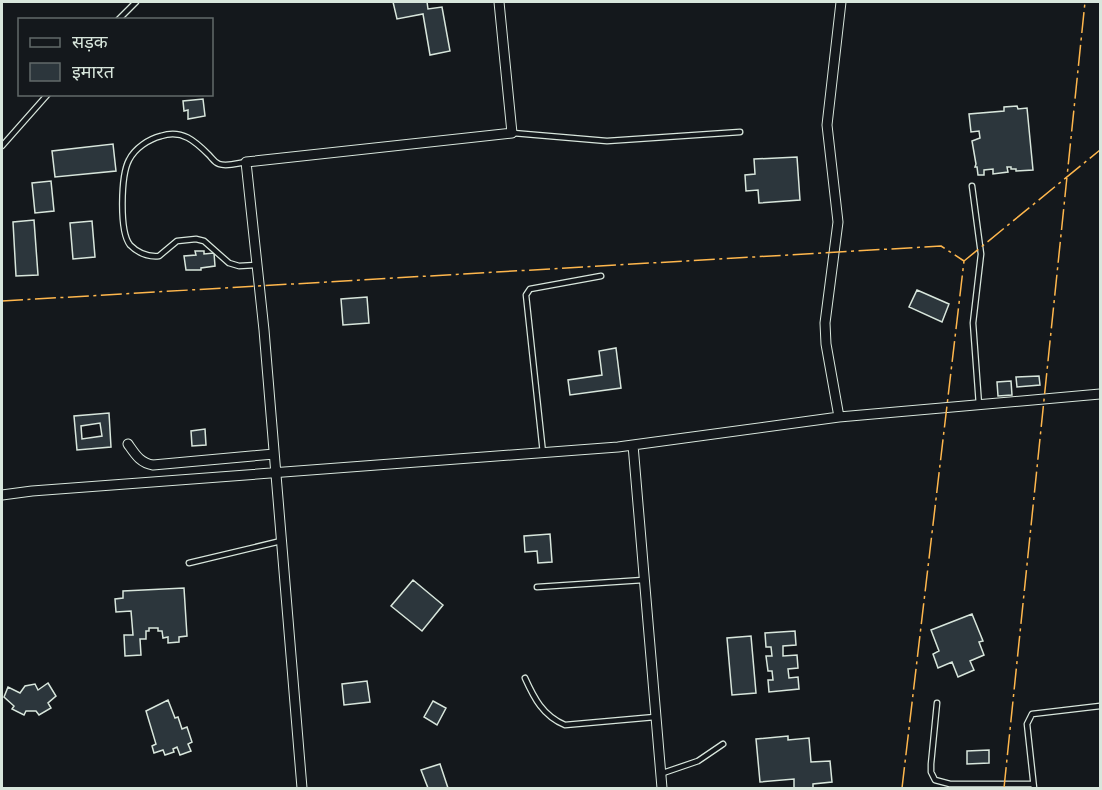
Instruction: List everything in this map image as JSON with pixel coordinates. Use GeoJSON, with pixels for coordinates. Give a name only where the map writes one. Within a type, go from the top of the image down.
{"type":"FeatureCollection","features":[{"type":"Feature","properties":{"kind":"street"},"geometry":{"type":"LineString","coordinates":[[302,789],[276,473],[246,162],[512,133],[499,2]]}},
{"type":"Feature","properties":{"kind":"street"},"geometry":{"type":"LineString","coordinates":[[839,417],[826,344],[825,323],[838,222],[827,125],[841,2]]}},
{"type":"Feature","properties":{"kind":"street"},"geometry":{"type":"LineString","coordinates":[[2,495],[633,445],[839,417],[1101,394]]}},
{"type":"Feature","properties":{"kind":"street"},"geometry":{"type":"LineString","coordinates":[[128,444],[138,459],[145,464],[153,465],[274,454]]}},
{"type":"Feature","properties":{"kind":"street"},"geometry":{"type":"LineString","coordinates":[[633,445],[662,789]]}},
{"type":"Feature","properties":{"kind":"lane"},"geometry":{"type":"LineString","coordinates":[[120,18],[136,2]]}},
{"type":"Feature","properties":{"kind":"lane"},"geometry":{"type":"LineString","coordinates":[[2,146],[46,96]]}},
{"type":"Feature","properties":{"kind":"lane"},"geometry":{"type":"LineString","coordinates":[[512,133],[607,141],[740,132]]}},
{"type":"Feature","properties":{"kind":"lane"},"geometry":{"type":"LineString","coordinates":[[246,162],[224,165],[216,163],[191,139],[182,134],[171,133],[152,140],[141,146],[130,157],[125,170],[124,222],[130,244],[144,254],[159,256],[177,241],[196,239],[204,241],[229,263],[239,266],[257,265]]}},
{"type":"Feature","properties":{"kind":"lane"},"geometry":{"type":"LineString","coordinates":[[972,186],[981,254],[973,323],[979,405]]}},
{"type":"Feature","properties":{"kind":"lane"},"geometry":{"type":"LineString","coordinates":[[543,453],[526,295],[530,289],[601,276]]}},
{"type":"Feature","properties":{"kind":"lane"},"geometry":{"type":"LineString","coordinates":[[189,563],[281,541]]}},
{"type":"Feature","properties":{"kind":"lane"},"geometry":{"type":"LineString","coordinates":[[537,587],[643,580]]}},
{"type":"Feature","properties":{"kind":"lane"},"geometry":{"type":"LineString","coordinates":[[525,678],[540,707],[559,723],[565,725],[655,717]]}},
{"type":"Feature","properties":{"kind":"lane"},"geometry":{"type":"LineString","coordinates":[[937,703],[931,764],[931,772],[935,780],[950,784],[1034,786],[1027,724],[1032,714],[1101,706]]}},
{"type":"Feature","properties":{"kind":"lane"},"geometry":{"type":"LineString","coordinates":[[660,774],[698,760],[723,744]]}},
{"type":"Feature","properties":{"kind":"building"},"geometry":{"type":"Polygon","coordinates":[[[393,2],[427,2],[428,9],[442,7],[450,51],[430,55],[423,14],[397,19],[393,2]]]}},
{"type":"Feature","properties":{"kind":"building"},"geometry":{"type":"Polygon","coordinates":[[[203,99],[205,116],[188,119],[188,110],[184,111],[183,101],[203,99]]]}},
{"type":"Feature","properties":{"kind":"building"},"geometry":{"type":"Polygon","coordinates":[[[1017,106],[1018,109],[1027,108],[1033,170],[1016,171],[1016,169],[1007,167],[1008,172],[993,174],[993,169],[984,170],[984,175],[978,175],[972,141],[980,138],[979,131],[971,132],[969,114],[1004,111],[1004,107],[1017,106]]]}},
{"type":"Feature","properties":{"kind":"building"},"geometry":{"type":"Polygon","coordinates":[[[113,144],[116,171],[55,177],[52,151],[113,144]]]}},
{"type":"Feature","properties":{"kind":"building"},"geometry":{"type":"Polygon","coordinates":[[[797,157],[800,200],[759,203],[758,190],[746,191],[745,175],[755,174],[754,159],[797,157]]]}},
{"type":"Feature","properties":{"kind":"building"},"geometry":{"type":"Polygon","coordinates":[[[51,181],[54,211],[35,213],[32,183],[51,181]]]}},
{"type":"Feature","properties":{"kind":"building"},"geometry":{"type":"Polygon","coordinates":[[[34,220],[38,275],[16,276],[13,222],[34,220]]]}},
{"type":"Feature","properties":{"kind":"building"},"geometry":{"type":"Polygon","coordinates":[[[92,221],[95,257],[73,259],[70,223],[92,221]]]}},
{"type":"Feature","properties":{"kind":"building"},"geometry":{"type":"Polygon","coordinates":[[[195,251],[204,251],[204,254],[214,253],[215,266],[201,268],[201,270],[186,270],[184,256],[196,255],[195,251]]]}},
{"type":"Feature","properties":{"kind":"building"},"geometry":{"type":"Polygon","coordinates":[[[917,290],[949,304],[942,322],[909,307],[917,290]]]}},
{"type":"Feature","properties":{"kind":"building"},"geometry":{"type":"Polygon","coordinates":[[[367,297],[369,323],[343,325],[341,299],[367,297]]]}},
{"type":"Feature","properties":{"kind":"building"},"geometry":{"type":"Polygon","coordinates":[[[616,348],[621,388],[570,395],[568,380],[602,375],[599,351],[616,348]]]}},
{"type":"Feature","properties":{"kind":"building"},"geometry":{"type":"Polygon","coordinates":[[[1039,376],[1040,385],[1017,387],[1016,377],[1039,376]]]}},
{"type":"Feature","properties":{"kind":"building"},"geometry":{"type":"Polygon","coordinates":[[[1011,381],[1012,395],[998,396],[997,382],[1011,381]]]}},
{"type":"Feature","properties":{"kind":"building"},"geometry":{"type":"Polygon","coordinates":[[[109,413],[111,447],[77,450],[74,416],[109,413]],[[100,423],[81,426],[82,439],[102,436],[100,423]]]}},
{"type":"Feature","properties":{"kind":"building"},"geometry":{"type":"Polygon","coordinates":[[[205,429],[206,445],[192,446],[191,431],[205,429]]]}},
{"type":"Feature","properties":{"kind":"building"},"geometry":{"type":"Polygon","coordinates":[[[550,534],[552,562],[538,563],[537,551],[525,552],[524,536],[550,534]]]}},
{"type":"Feature","properties":{"kind":"building"},"geometry":{"type":"Polygon","coordinates":[[[413,580],[443,605],[422,631],[391,606],[413,580]]]}},
{"type":"Feature","properties":{"kind":"building"},"geometry":{"type":"Polygon","coordinates":[[[184,588],[187,636],[179,637],[179,642],[168,643],[168,637],[163,638],[162,631],[158,631],[158,628],[149,628],[149,631],[146,631],[146,639],[140,639],[141,655],[125,656],[124,635],[133,635],[131,611],[116,612],[115,599],[123,598],[123,591],[184,588]]]}},
{"type":"Feature","properties":{"kind":"building"},"geometry":{"type":"Polygon","coordinates":[[[972,614],[983,641],[979,642],[984,655],[970,661],[974,670],[958,677],[952,662],[938,668],[933,654],[939,651],[931,630],[972,614]]]}},
{"type":"Feature","properties":{"kind":"building"},"geometry":{"type":"Polygon","coordinates":[[[795,631],[796,645],[783,646],[783,656],[797,655],[798,668],[788,669],[789,678],[798,677],[799,689],[769,692],[768,680],[773,680],[772,671],[768,671],[766,656],[772,656],[771,647],[766,647],[765,633],[795,631]]]}},
{"type":"Feature","properties":{"kind":"building"},"geometry":{"type":"Polygon","coordinates":[[[751,636],[756,693],[732,695],[727,638],[751,636]]]}},
{"type":"Feature","properties":{"kind":"building"},"geometry":{"type":"Polygon","coordinates":[[[367,681],[370,702],[344,705],[342,684],[367,681]]]}},
{"type":"Feature","properties":{"kind":"building"},"geometry":{"type":"Polygon","coordinates":[[[48,683],[56,696],[48,703],[51,708],[39,715],[36,711],[26,711],[24,715],[12,709],[14,706],[4,697],[8,687],[20,693],[25,686],[35,684],[38,690],[48,683]]]}},
{"type":"Feature","properties":{"kind":"building"},"geometry":{"type":"Polygon","coordinates":[[[168,700],[182,729],[187,727],[192,742],[188,744],[191,751],[180,755],[177,747],[173,749],[174,752],[165,755],[163,750],[154,753],[152,746],[156,744],[146,711],[168,700]]]}},
{"type":"Feature","properties":{"kind":"building"},"geometry":{"type":"Polygon","coordinates":[[[433,701],[446,708],[437,725],[424,717],[433,701]]]}},
{"type":"Feature","properties":{"kind":"building"},"geometry":{"type":"Polygon","coordinates":[[[788,736],[788,740],[809,738],[811,762],[830,761],[832,782],[813,784],[813,788],[794,788],[794,779],[760,782],[756,739],[788,736]]]}},
{"type":"Feature","properties":{"kind":"building"},"geometry":{"type":"Polygon","coordinates":[[[989,750],[989,763],[967,764],[967,751],[989,750]]]}},
{"type":"Feature","properties":{"kind":"building"},"geometry":{"type":"Polygon","coordinates":[[[440,764],[448,788],[428,788],[421,770],[440,764]]]}},
{"type":"Feature","properties":{"kind":"power"},"geometry":{"type":"LineString","coordinates":[[1004,788],[1085,2]]}},
{"type":"Feature","properties":{"kind":"power"},"geometry":{"type":"LineString","coordinates":[[902,788],[964,261],[1100,150]]}},
{"type":"Feature","properties":{"kind":"power"},"geometry":{"type":"LineString","coordinates":[[2,301],[941,246],[964,261]]}}]}
